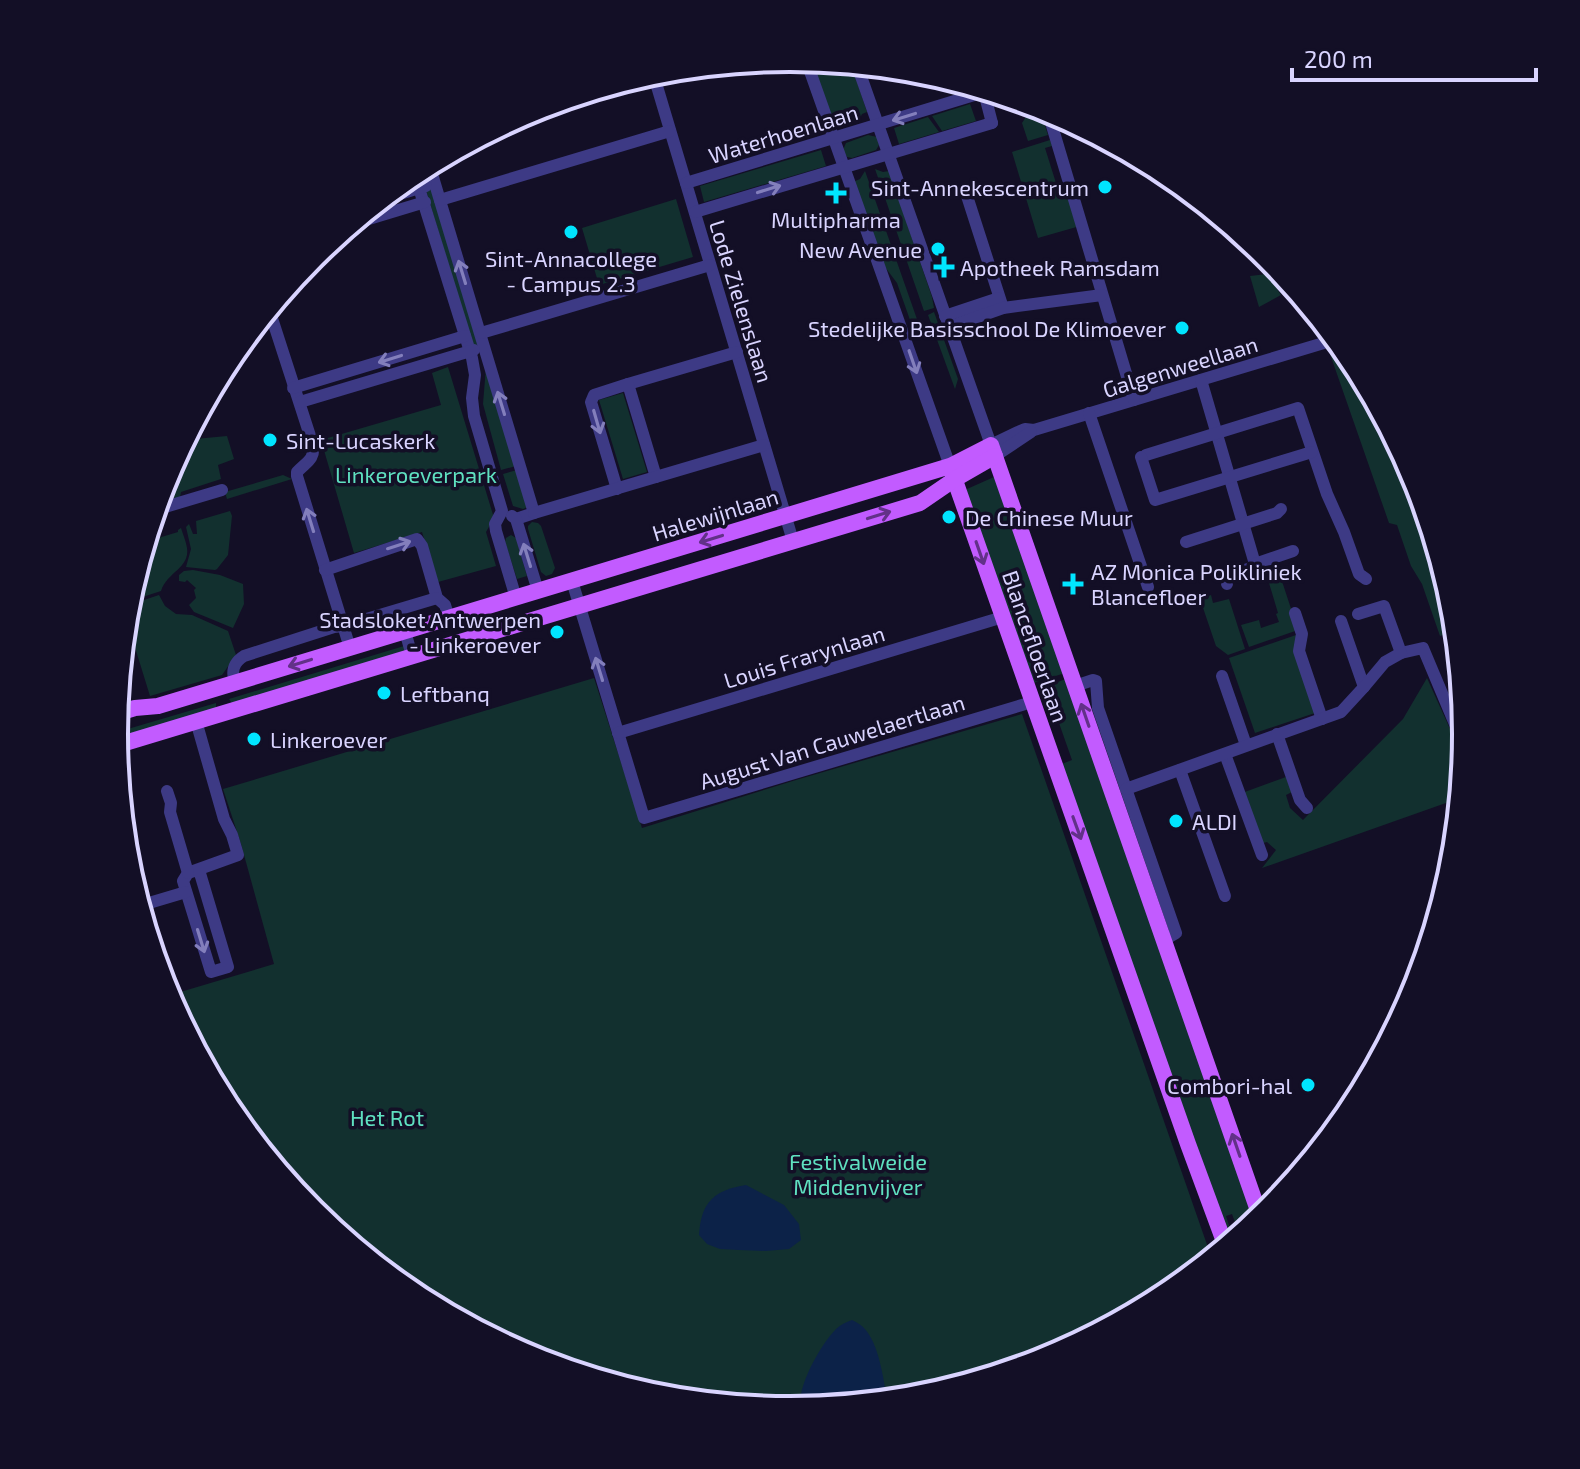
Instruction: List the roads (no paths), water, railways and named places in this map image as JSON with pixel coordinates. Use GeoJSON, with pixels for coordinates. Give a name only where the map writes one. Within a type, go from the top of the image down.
{"type":"FeatureCollection","features":[{"type":"Feature","properties":{"kind":"main road","name":"Halewijnlaan"},"geometry":{"type":"LineString","coordinates":[[129,707],[158,706],[785,516],[952,473],[993,451]]}},
{"type":"Feature","properties":{"kind":"main road","name":"Blancefloerlaan"},"geometry":{"type":"LineString","coordinates":[[993,451],[1256,1205]]}},
{"type":"Feature","properties":{"kind":"main road","name":"Halewijnlaan"},"geometry":{"type":"LineString","coordinates":[[920,503],[952,473]]}},
{"type":"Feature","properties":{"kind":"main road","name":"Blancefloerlaan"},"geometry":{"type":"LineString","coordinates":[[952,473],[1222,1237]]}},
{"type":"Feature","properties":{"kind":"main road","name":"Halewijnlaan"},"geometry":{"type":"LineString","coordinates":[[128,741],[920,503],[948,498],[962,500]]}},
{"type":"Feature","properties":{"kind":"street","name":"Blancefloerlaan"},"geometry":{"type":"LineString","coordinates":[[810,72],[952,473]]}},
{"type":"Feature","properties":{"kind":"street","name":"Blancefloerlaan"},"geometry":{"type":"LineString","coordinates":[[861,76],[993,451]]}},
{"type":"Feature","properties":{"kind":"street","name":"Lode Zielenslaan"},"geometry":{"type":"LineString","coordinates":[[657,86],[793,541]]}},
{"type":"Feature","properties":{"kind":"street","name":"Waterhoenlaan"},"geometry":{"type":"LineString","coordinates":[[686,183],[970,97]]}},
{"type":"Feature","properties":{"kind":"street"},"geometry":{"type":"LineString","coordinates":[[695,212],[992,123],[989,103]]}},
{"type":"Feature","properties":{"kind":"street"},"geometry":{"type":"LineString","coordinates":[[1052,126],[1134,400]]}},
{"type":"Feature","properties":{"kind":"street"},"geometry":{"type":"LineString","coordinates":[[440,200],[670,131]]}},
{"type":"Feature","properties":{"kind":"street"},"geometry":{"type":"LineString","coordinates":[[433,177],[534,513]]}},
{"type":"Feature","properties":{"kind":"street"},"geometry":{"type":"LineString","coordinates":[[414,190],[434,183]]}},
{"type":"Feature","properties":{"kind":"street"},"geometry":{"type":"LineString","coordinates":[[420,188],[475,375],[474,416],[502,511],[516,519],[538,591]]}},
{"type":"Feature","properties":{"kind":"street"},"geometry":{"type":"LineString","coordinates":[[967,196],[1001,303]]}},
{"type":"Feature","properties":{"kind":"street"},"geometry":{"type":"LineString","coordinates":[[378,216],[425,202]]}},
{"type":"Feature","properties":{"kind":"street"},"geometry":{"type":"LineString","coordinates":[[300,402],[469,351],[483,340],[710,265]]}},
{"type":"Feature","properties":{"kind":"street"},"geometry":{"type":"LineString","coordinates":[[947,321],[1001,303],[1102,295]]}},
{"type":"Feature","properties":{"kind":"street"},"geometry":{"type":"LineString","coordinates":[[273,321],[314,453],[297,476],[350,648]]}},
{"type":"Feature","properties":{"kind":"street"},"geometry":{"type":"LineString","coordinates":[[293,388],[465,336]]}},
{"type":"Feature","properties":{"kind":"street","name":"Galgenweellaan"},"geometry":{"type":"LineString","coordinates":[[993,451],[1034,430],[1324,343]]}},
{"type":"Feature","properties":{"kind":"street"},"geometry":{"type":"LineString","coordinates":[[617,489],[591,402],[594,395],[737,352]]}},
{"type":"Feature","properties":{"kind":"street"},"geometry":{"type":"LineString","coordinates":[[1201,380],[1255,564]]}},
{"type":"Feature","properties":{"kind":"street"},"geometry":{"type":"LineString","coordinates":[[628,384],[656,477]]}},
{"type":"Feature","properties":{"kind":"street"},"geometry":{"type":"LineString","coordinates":[[1312,452],[1155,500],[1143,456],[1298,408],[1359,574],[1366,579]]}},
{"type":"Feature","properties":{"kind":"street"},"geometry":{"type":"LineString","coordinates":[[1089,413],[1148,587]]}},
{"type":"Feature","properties":{"kind":"street"},"geometry":{"type":"LineString","coordinates":[[516,519],[764,445]]}},
{"type":"Feature","properties":{"kind":"street"},"geometry":{"type":"LineString","coordinates":[[169,506],[222,490]]}},
{"type":"Feature","properties":{"kind":"street"},"geometry":{"type":"LineString","coordinates":[[1186,542],[1277,513],[1281,509]]}},
{"type":"Feature","properties":{"kind":"street"},"geometry":{"type":"LineString","coordinates":[[502,511],[495,524],[496,531],[516,598]]}},
{"type":"Feature","properties":{"kind":"street"},"geometry":{"type":"LineString","coordinates":[[325,570],[417,539],[422,546],[437,598],[445,605],[449,618]]}},
{"type":"Feature","properties":{"kind":"street"},"geometry":{"type":"LineString","coordinates":[[1227,584],[1227,576],[1293,551]]}},
{"type":"Feature","properties":{"kind":"street"},"geometry":{"type":"LineString","coordinates":[[572,581],[618,733]]}},
{"type":"Feature","properties":{"kind":"street"},"geometry":{"type":"LineString","coordinates":[[235,683],[232,670],[244,656],[437,598]]}},
{"type":"Feature","properties":{"kind":"street"},"geometry":{"type":"LineString","coordinates":[[1358,614],[1384,606],[1401,653]]}},
{"type":"Feature","properties":{"kind":"street"},"geometry":{"type":"LineString","coordinates":[[482,608],[490,632]]}},
{"type":"Feature","properties":{"kind":"street"},"geometry":{"type":"LineString","coordinates":[[1295,613],[1302,634],[1299,651],[1322,719]]}},
{"type":"Feature","properties":{"kind":"street","name":"Louis Frarynlaan"},"geometry":{"type":"LineString","coordinates":[[618,733],[1003,617]]}},
{"type":"Feature","properties":{"kind":"street"},"geometry":{"type":"LineString","coordinates":[[1341,621],[1364,687]]}},
{"type":"Feature","properties":{"kind":"street"},"geometry":{"type":"LineString","coordinates":[[405,631],[412,656]]}},
{"type":"Feature","properties":{"kind":"street"},"geometry":{"type":"LineString","coordinates":[[1126,789],[1341,712],[1385,662],[1401,653],[1423,648],[1452,717]]}},
{"type":"Feature","properties":{"kind":"street"},"geometry":{"type":"LineString","coordinates":[[1222,676],[1246,745]]}},
{"type":"Feature","properties":{"kind":"street","name":"Blancefloerlaan"},"geometry":{"type":"LineString","coordinates":[[1075,686],[1096,681],[1098,708],[1176,933],[1164,940]]}},
{"type":"Feature","properties":{"kind":"street","name":"August Van Cauwelaertlaan"},"geometry":{"type":"LineString","coordinates":[[618,733],[644,818],[1032,702]]}},
{"type":"Feature","properties":{"kind":"street"},"geometry":{"type":"LineString","coordinates":[[167,791],[170,812],[194,872],[228,967],[211,972],[183,881],[194,872],[238,855],[224,819],[196,721]]}},
{"type":"Feature","properties":{"kind":"street"},"geometry":{"type":"LineString","coordinates":[[1277,734],[1300,800],[1307,808]]}},
{"type":"Feature","properties":{"kind":"street"},"geometry":{"type":"LineString","coordinates":[[1225,754],[1262,855]]}},
{"type":"Feature","properties":{"kind":"street"},"geometry":{"type":"LineString","coordinates":[[1180,770],[1225,896]]}},
{"type":"Feature","properties":{"kind":"street"},"geometry":{"type":"LineString","coordinates":[[149,903],[186,892]]}},
{"type":"Feature","properties":{"kind":"water"},"geometry":{"type":"Polygon","coordinates":[[[746,1185],[784,1205],[799,1224],[801,1240],[789,1249],[766,1251],[720,1249],[707,1244],[699,1235],[707,1206],[718,1194],[746,1185]]]}},
{"type":"Feature","properties":{"kind":"water"},"geometry":{"type":"Polygon","coordinates":[[[852,1320],[869,1334],[880,1362],[885,1390],[801,1397],[805,1379],[823,1345],[843,1324],[852,1320]]]}},
{"type":"Feature","properties":{"kind":"place","name":"Sint-Annekescentrum"},"geometry":{"type":"Point","coordinates":[1105,187]}},
{"type":"Feature","properties":{"kind":"place","name":"Multipharma"},"geometry":{"type":"Point","coordinates":[836,193]}},
{"type":"Feature","properties":{"kind":"place","name":"Sint-Annacollege - Campus 2.3"},"geometry":{"type":"Point","coordinates":[571,232]}},
{"type":"Feature","properties":{"kind":"place","name":"New Avenue"},"geometry":{"type":"Point","coordinates":[938,249]}},
{"type":"Feature","properties":{"kind":"place","name":"Apotheek Ramsdam"},"geometry":{"type":"Point","coordinates":[944,267]}},
{"type":"Feature","properties":{"kind":"place","name":"Stedelijke Basisschool De Klimoever"},"geometry":{"type":"Point","coordinates":[1182,328]}},
{"type":"Feature","properties":{"kind":"place","name":"Sint-Lucaskerk"},"geometry":{"type":"Point","coordinates":[270,440]}},
{"type":"Feature","properties":{"kind":"place","name":"De Chinese Muur"},"geometry":{"type":"Point","coordinates":[949,517]}},
{"type":"Feature","properties":{"kind":"place","name":"AZ Monica Polikliniek Blancefloer"},"geometry":{"type":"Point","coordinates":[1073,584]}},
{"type":"Feature","properties":{"kind":"place","name":"Stadsloket Antwerpen - Linkeroever"},"geometry":{"type":"Point","coordinates":[557,632]}},
{"type":"Feature","properties":{"kind":"place","name":"Leftbanq"},"geometry":{"type":"Point","coordinates":[384,693]}},
{"type":"Feature","properties":{"kind":"place","name":"Linkeroever"},"geometry":{"type":"Point","coordinates":[254,739]}},
{"type":"Feature","properties":{"kind":"place","name":"ALDI"},"geometry":{"type":"Point","coordinates":[1176,821]}},
{"type":"Feature","properties":{"kind":"place","name":"Combori-hal"},"geometry":{"type":"Point","coordinates":[1308,1085]}},
{"type":"Feature","properties":{"kind":"park label","name":"Linkeroeverpark"},"geometry":{"type":"Point","coordinates":[416,474]}},
{"type":"Feature","properties":{"kind":"park label","name":"Het Rot"},"geometry":{"type":"Point","coordinates":[387,1117]}},
{"type":"Feature","properties":{"kind":"park label","name":"Festivalweide Middenvijver"},"geometry":{"type":"Point","coordinates":[858,1174]}}]}
